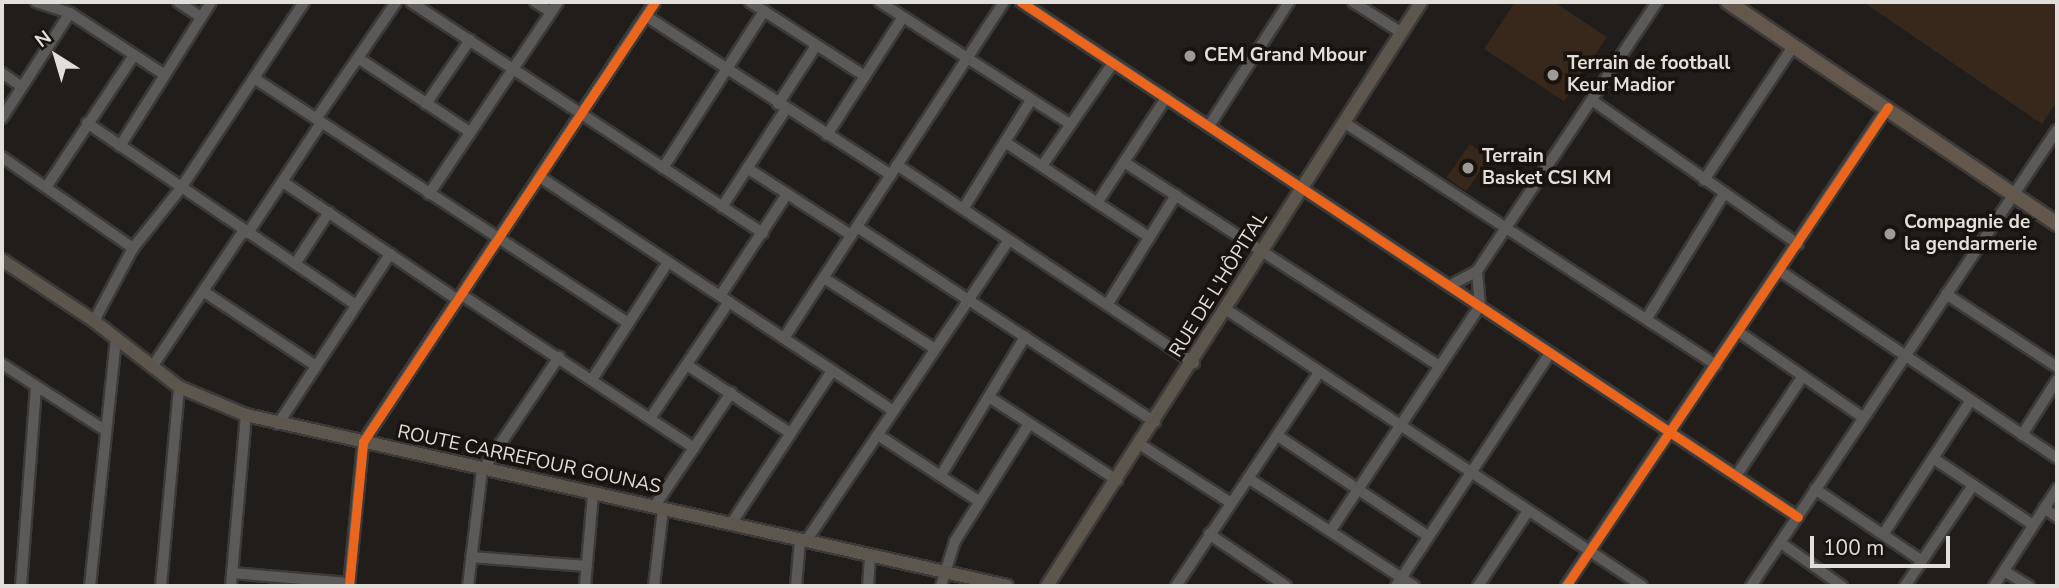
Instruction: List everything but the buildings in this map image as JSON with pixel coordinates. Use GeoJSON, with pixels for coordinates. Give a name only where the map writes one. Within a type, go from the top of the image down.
{"type":"FeatureCollection","features":[{"type":"Feature","properties":{"kind":"highway"},"geometry":{"type":"LineString","coordinates":[[1728,2],[2057,223]]}},
{"type":"Feature","properties":{"kind":"main road","name":"RUE DE L'HÔPITAL"},"geometry":{"type":"LineString","coordinates":[[1048,586],[1194,363],[1422,2]]}},
{"type":"Feature","properties":{"kind":"main road","name":"ROUTE CARREFOUR GOUNAS"},"geometry":{"type":"LineString","coordinates":[[2,260],[93,321],[179,387],[246,415],[482,471],[1007,586]]}},
{"type":"Feature","properties":{"kind":"street"},"geometry":{"type":"LineString","coordinates":[[36,2],[70,13],[165,75]]}},
{"type":"Feature","properties":{"kind":"street"},"geometry":{"type":"LineString","coordinates":[[178,2],[201,18]]}},
{"type":"Feature","properties":{"kind":"street"},"geometry":{"type":"LineString","coordinates":[[120,146],[211,2]]}},
{"type":"Feature","properties":{"kind":"street"},"geometry":{"type":"LineString","coordinates":[[93,321],[133,248],[181,188],[304,2]]}},
{"type":"Feature","properties":{"kind":"street"},"geometry":{"type":"LineString","coordinates":[[152,367],[203,290],[284,182],[358,58],[396,2]]}},
{"type":"Feature","properties":{"kind":"street"},"geometry":{"type":"LineString","coordinates":[[411,2],[763,233]]}},
{"type":"Feature","properties":{"kind":"street"},"geometry":{"type":"LineString","coordinates":[[534,2],[551,12]]}},
{"type":"Feature","properties":{"kind":"street"},"geometry":{"type":"LineString","coordinates":[[429,194],[558,2]]}},
{"type":"Feature","properties":{"kind":"street"},"geometry":{"type":"LineString","coordinates":[[232,573],[349,584],[363,442],[655,2]]}},
{"type":"Feature","properties":{"kind":"street"},"geometry":{"type":"LineString","coordinates":[[753,2],[864,76]]}},
{"type":"Feature","properties":{"kind":"street"},"geometry":{"type":"LineString","coordinates":[[880,2],[1070,124]]}},
{"type":"Feature","properties":{"kind":"street"},"geometry":{"type":"LineString","coordinates":[[784,338],[1004,2]]}},
{"type":"Feature","properties":{"kind":"street"},"geometry":{"type":"LineString","coordinates":[[1021,2],[1798,517]]}},
{"type":"Feature","properties":{"kind":"street"},"geometry":{"type":"LineString","coordinates":[[1209,126],[1289,2]]}},
{"type":"Feature","properties":{"kind":"street"},"geometry":{"type":"LineString","coordinates":[[1353,2],[1402,33]]}},
{"type":"Feature","properties":{"kind":"street"},"geometry":{"type":"LineString","coordinates":[[1449,286],[1477,271],[1503,227],[1593,101],[1657,2]]}},
{"type":"Feature","properties":{"kind":"street"},"geometry":{"type":"LineString","coordinates":[[663,168],[764,11]]}},
{"type":"Feature","properties":{"kind":"street"},"geometry":{"type":"LineString","coordinates":[[2,118],[70,13]]}},
{"type":"Feature","properties":{"kind":"street"},"geometry":{"type":"LineString","coordinates":[[646,16],[725,71],[891,175]]}},
{"type":"Feature","properties":{"kind":"street"},"geometry":{"type":"LineString","coordinates":[[827,135],[903,17]]}},
{"type":"Feature","properties":{"kind":"street"},"geometry":{"type":"LineString","coordinates":[[426,104],[470,40]]}},
{"type":"Feature","properties":{"kind":"street"},"geometry":{"type":"LineString","coordinates":[[1704,180],[1794,45]]}},
{"type":"Feature","properties":{"kind":"street"},"geometry":{"type":"LineString","coordinates":[[722,206],[747,168],[816,46]]}},
{"type":"Feature","properties":{"kind":"street"},"geometry":{"type":"LineString","coordinates":[[47,186],[134,55]]}},
{"type":"Feature","properties":{"kind":"street"},"geometry":{"type":"LineString","coordinates":[[358,58],[470,132]]}},
{"type":"Feature","properties":{"kind":"street"},"geometry":{"type":"LineString","coordinates":[[1042,166],[1113,63]]}},
{"type":"Feature","properties":{"kind":"street"},"geometry":{"type":"LineString","coordinates":[[2,74],[22,87]]}},
{"type":"Feature","properties":{"kind":"street"},"geometry":{"type":"LineString","coordinates":[[254,78],[628,323]]}},
{"type":"Feature","properties":{"kind":"street"},"geometry":{"type":"LineString","coordinates":[[1097,203],[1166,98]]}},
{"type":"Feature","properties":{"kind":"street"},"geometry":{"type":"LineString","coordinates":[[963,209],[1031,100]]}},
{"type":"Feature","properties":{"kind":"street"},"geometry":{"type":"LineString","coordinates":[[1593,101],[1798,244]]}},
{"type":"Feature","properties":{"kind":"street"},"geometry":{"type":"LineString","coordinates":[[1566,586],[1888,107]]}},
{"type":"Feature","properties":{"kind":"street"},"geometry":{"type":"LineString","coordinates":[[87,123],[356,305]]}},
{"type":"Feature","properties":{"kind":"street"},"geometry":{"type":"LineString","coordinates":[[1345,123],[1716,365]]}},
{"type":"Feature","properties":{"kind":"street"},"geometry":{"type":"LineString","coordinates":[[1751,586],[2057,130]]}},
{"type":"Feature","properties":{"kind":"street"},"geometry":{"type":"LineString","coordinates":[[1005,142],[1149,237]]}},
{"type":"Feature","properties":{"kind":"street"},"geometry":{"type":"LineString","coordinates":[[2,157],[133,248]]}},
{"type":"Feature","properties":{"kind":"street"},"geometry":{"type":"LineString","coordinates":[[1124,162],[1439,366]]}},
{"type":"Feature","properties":{"kind":"street"},"geometry":{"type":"LineString","coordinates":[[897,166],[1194,363]]}},
{"type":"Feature","properties":{"kind":"street"},"geometry":{"type":"LineString","coordinates":[[747,168],[968,300],[1155,422]]}},
{"type":"Feature","properties":{"kind":"street"},"geometry":{"type":"LineString","coordinates":[[540,177],[894,411]]}},
{"type":"Feature","properties":{"kind":"street"},"geometry":{"type":"LineString","coordinates":[[284,182],[390,254],[593,378],[694,448]]}},
{"type":"Feature","properties":{"kind":"street"},"geometry":{"type":"LineString","coordinates":[[651,417],[687,365],[788,194]]}},
{"type":"Feature","properties":{"kind":"street"},"geometry":{"type":"LineString","coordinates":[[1647,318],[1724,194]]}},
{"type":"Feature","properties":{"kind":"street"},"geometry":{"type":"LineString","coordinates":[[1107,305],[1176,195]]}},
{"type":"Feature","properties":{"kind":"street"},"geometry":{"type":"LineString","coordinates":[[295,264],[329,212]]}},
{"type":"Feature","properties":{"kind":"street"},"geometry":{"type":"LineString","coordinates":[[796,586],[803,540],[878,435],[1009,240]]}},
{"type":"Feature","properties":{"kind":"street"},"geometry":{"type":"LineString","coordinates":[[278,424],[390,254]]}},
{"type":"Feature","properties":{"kind":"street"},"geometry":{"type":"LineString","coordinates":[[593,378],[668,262]]}},
{"type":"Feature","properties":{"kind":"street"},"geometry":{"type":"LineString","coordinates":[[1331,530],[1479,306],[1477,271]]}},
{"type":"Feature","properties":{"kind":"street"},"geometry":{"type":"LineString","coordinates":[[1780,271],[2057,458]]}},
{"type":"Feature","properties":{"kind":"street"},"geometry":{"type":"LineString","coordinates":[[824,278],[935,349]]}},
{"type":"Feature","properties":{"kind":"street"},"geometry":{"type":"LineString","coordinates":[[203,290],[316,366]]}},
{"type":"Feature","properties":{"kind":"street"},"geometry":{"type":"LineString","coordinates":[[1946,294],[2057,367]]}},
{"type":"Feature","properties":{"kind":"street"},"geometry":{"type":"LineString","coordinates":[[1227,310],[1642,586]]}},
{"type":"Feature","properties":{"kind":"street"},"geometry":{"type":"LineString","coordinates":[[1739,332],[1863,417]]}},
{"type":"Feature","properties":{"kind":"street"},"geometry":{"type":"LineString","coordinates":[[941,475],[1025,337]]}},
{"type":"Feature","properties":{"kind":"street"},"geometry":{"type":"LineString","coordinates":[[90,586],[116,339]]}},
{"type":"Feature","properties":{"kind":"street"},"geometry":{"type":"LineString","coordinates":[[1399,582],[1469,471],[1550,353]]}},
{"type":"Feature","properties":{"kind":"street"},"geometry":{"type":"LineString","coordinates":[[468,586],[482,471],[559,356]]}},
{"type":"Feature","properties":{"kind":"street"},"geometry":{"type":"LineString","coordinates":[[2,364],[105,430]]}},
{"type":"Feature","properties":{"kind":"street"},"geometry":{"type":"LineString","coordinates":[[687,365],[790,433]]}},
{"type":"Feature","properties":{"kind":"street"},"geometry":{"type":"LineString","coordinates":[[731,524],[832,371]]}},
{"type":"Feature","properties":{"kind":"street"},"geometry":{"type":"LineString","coordinates":[[1176,586],[1319,372]]}},
{"type":"Feature","properties":{"kind":"street"},"geometry":{"type":"LineString","coordinates":[[1736,476],[1802,376]]}},
{"type":"Feature","properties":{"kind":"street"},"geometry":{"type":"LineString","coordinates":[[2022,435],[2057,380]]}},
{"type":"Feature","properties":{"kind":"street"},"geometry":{"type":"LineString","coordinates":[[21,586],[36,387]]}},
{"type":"Feature","properties":{"kind":"street"},"geometry":{"type":"LineString","coordinates":[[161,586],[179,387]]}},
{"type":"Feature","properties":{"kind":"street"},"geometry":{"type":"LineString","coordinates":[[654,586],[659,508],[694,448],[731,393]]}},
{"type":"Feature","properties":{"kind":"street"},"geometry":{"type":"LineString","coordinates":[[989,397],[1117,480]]}},
{"type":"Feature","properties":{"kind":"street"},"geometry":{"type":"LineString","coordinates":[[1884,533],[1971,400]]}},
{"type":"Feature","properties":{"kind":"street"},"geometry":{"type":"LineString","coordinates":[[231,586],[246,415]]}},
{"type":"Feature","properties":{"kind":"street"},"geometry":{"type":"LineString","coordinates":[[940,586],[942,570],[977,500],[1029,424]]}},
{"type":"Feature","properties":{"kind":"street"},"geometry":{"type":"LineString","coordinates":[[878,435],[977,500]]}},
{"type":"Feature","properties":{"kind":"street"},"geometry":{"type":"LineString","coordinates":[[1278,436],[1356,491],[1428,536]]}},
{"type":"Feature","properties":{"kind":"street"},"geometry":{"type":"LineString","coordinates":[[1141,445],[1231,503]]}},
{"type":"Feature","properties":{"kind":"street"},"geometry":{"type":"LineString","coordinates":[[1933,457],[2033,525]]}},
{"type":"Feature","properties":{"kind":"street"},"geometry":{"type":"LineString","coordinates":[[1248,478],[1331,530],[1399,582],[1414,586]]}},
{"type":"Feature","properties":{"kind":"street"},"geometry":{"type":"LineString","coordinates":[[1905,586],[1973,485]]}},
{"type":"Feature","properties":{"kind":"street"},"geometry":{"type":"LineString","coordinates":[[1815,489],[1922,561]]}},
{"type":"Feature","properties":{"kind":"street"},"geometry":{"type":"LineString","coordinates":[[1994,586],[2057,489]]}},
{"type":"Feature","properties":{"kind":"street"},"geometry":{"type":"LineString","coordinates":[[586,586],[593,494]]}},
{"type":"Feature","properties":{"kind":"street"},"geometry":{"type":"LineString","coordinates":[[2044,508],[2057,517]]}},
{"type":"Feature","properties":{"kind":"street"},"geometry":{"type":"LineString","coordinates":[[1478,586],[1528,511]]}},
{"type":"Feature","properties":{"kind":"street"},"geometry":{"type":"LineString","coordinates":[[1209,534],[1286,586]]}},
{"type":"Feature","properties":{"kind":"street"},"geometry":{"type":"LineString","coordinates":[[1781,543],[1842,586]]}},
{"type":"Feature","properties":{"kind":"street"},"geometry":{"type":"LineString","coordinates":[[868,586],[870,555]]}},
{"type":"Feature","properties":{"kind":"street"},"geometry":{"type":"LineString","coordinates":[[471,557],[587,566]]}},
{"type":"Feature","properties":{"kind":"street"},"geometry":{"type":"LineString","coordinates":[[2004,570],[2029,586]]}},
{"type":"Feature","properties":{"kind":"shaded area","name":"Terrain de football Keur Madior"},"geometry":{"type":"Polygon","coordinates":[[[1515,2],[1554,2],[1607,37],[1564,101],[1484,49],[1515,2]]]}},
{"type":"Feature","properties":{"kind":"shaded area"},"geometry":{"type":"Polygon","coordinates":[[[1863,2],[2057,2],[2057,101],[2042,124],[1863,2]]]}},
{"type":"Feature","properties":{"kind":"shaded area","name":"Terrain Basket CSI KM"},"geometry":{"type":"Polygon","coordinates":[[[1470,144],[1490,158],[1466,191],[1446,178],[1470,144]]]}},
{"type":"Feature","properties":{"kind":"cycle path"},"geometry":{"type":"LineString","coordinates":[[349,586],[363,442],[655,2]]}},
{"type":"Feature","properties":{"kind":"cycle path"},"geometry":{"type":"LineString","coordinates":[[1021,2],[1798,517]]}},
{"type":"Feature","properties":{"kind":"cycle path"},"geometry":{"type":"LineString","coordinates":[[1566,586],[1888,107]]}},
{"type":"Feature","properties":{"kind":"place","name":"CEM Grand Mbour"},"geometry":{"type":"Point","coordinates":[1190,56]}},
{"type":"Feature","properties":{"kind":"place","name":"Terrain de football Keur Madior"},"geometry":{"type":"Point","coordinates":[1553,75]}},
{"type":"Feature","properties":{"kind":"place","name":"Terrain Basket CSI KM"},"geometry":{"type":"Point","coordinates":[1468,168]}},
{"type":"Feature","properties":{"kind":"place","name":"Compagnie de la gendarmerie"},"geometry":{"type":"Point","coordinates":[1890,234]}}]}
